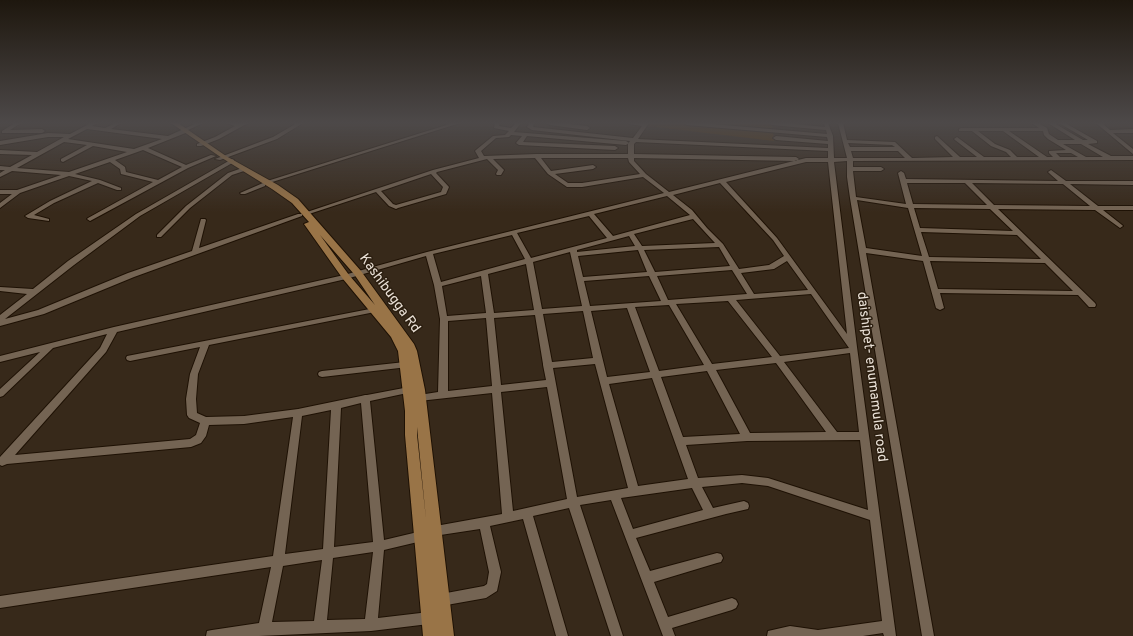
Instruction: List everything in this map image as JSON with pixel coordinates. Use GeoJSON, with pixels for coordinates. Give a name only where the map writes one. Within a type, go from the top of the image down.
{"type":"FeatureCollection","features":[{"type":"Feature","properties":{"kind":"main road","name":"Kashibugga Rd"},"geometry":{"type":"LineString","coordinates":[[214,153],[265,184],[304,214],[358,273],[378,309],[401,344],[409,390],[411,435],[431,636]]}},
{"type":"Feature","properties":{"kind":"main road","name":"Kashibugga Rd"},"geometry":{"type":"LineString","coordinates":[[304,214],[346,277],[404,336],[412,351],[419,398],[446,636]]}},
{"type":"Feature","properties":{"kind":"street"},"geometry":{"type":"LineString","coordinates":[[14,153],[40,154]]}},
{"type":"Feature","properties":{"kind":"street"},"geometry":{"type":"LineString","coordinates":[[63,160],[77,153]]}},
{"type":"Feature","properties":{"kind":"street"},"geometry":{"type":"LineString","coordinates":[[0,206],[18,192],[129,153]]}},
{"type":"Feature","properties":{"kind":"street"},"geometry":{"type":"LineString","coordinates":[[154,153],[186,167]]}},
{"type":"Feature","properties":{"kind":"street"},"geometry":{"type":"LineString","coordinates":[[90,219],[186,167],[223,159],[239,153]]}},
{"type":"Feature","properties":{"kind":"street"},"geometry":{"type":"LineString","coordinates":[[243,193],[265,184],[364,153]]}},
{"type":"Feature","properties":{"kind":"street"},"geometry":{"type":"LineString","coordinates":[[480,153],[501,170],[499,174]]}},
{"type":"Feature","properties":{"kind":"street"},"geometry":{"type":"LineString","coordinates":[[631,153],[631,161],[644,174],[695,216],[705,229],[721,245],[752,297]]}},
{"type":"Feature","properties":{"kind":"street"},"geometry":{"type":"LineString","coordinates":[[678,153],[678,157]]}},
{"type":"Feature","properties":{"kind":"street"},"geometry":{"type":"LineString","coordinates":[[724,153],[725,158]]}},
{"type":"Feature","properties":{"kind":"street"},"geometry":{"type":"LineString","coordinates":[[0,360],[52,345],[114,330],[346,277],[429,253],[806,160],[813,153]]}},
{"type":"Feature","properties":{"kind":"street","name":"daishipet- enumamula road"},"geometry":{"type":"LineString","coordinates":[[830,153],[889,631]]}},
{"type":"Feature","properties":{"kind":"street"},"geometry":{"type":"LineString","coordinates":[[845,153],[850,158],[958,160],[1133,158]]}},
{"type":"Feature","properties":{"kind":"street"},"geometry":{"type":"LineString","coordinates":[[848,153],[853,198],[928,636]]}},
{"type":"Feature","properties":{"kind":"street"},"geometry":{"type":"LineString","coordinates":[[904,153],[910,159]]}},
{"type":"Feature","properties":{"kind":"street"},"geometry":{"type":"LineString","coordinates":[[951,153],[958,160]]}},
{"type":"Feature","properties":{"kind":"street"},"geometry":{"type":"LineString","coordinates":[[975,153],[983,159]]}},
{"type":"Feature","properties":{"kind":"street"},"geometry":{"type":"LineString","coordinates":[[1010,153],[1016,159]]}},
{"type":"Feature","properties":{"kind":"street"},"geometry":{"type":"LineString","coordinates":[[1037,153],[1046,159]]}},
{"type":"Feature","properties":{"kind":"street"},"geometry":{"type":"LineString","coordinates":[[1052,153],[1059,159]]}},
{"type":"Feature","properties":{"kind":"street"},"geometry":{"type":"LineString","coordinates":[[1075,153],[1085,159]]}},
{"type":"Feature","properties":{"kind":"street"},"geometry":{"type":"LineString","coordinates":[[1100,153],[1112,159]]}},
{"type":"Feature","properties":{"kind":"street"},"geometry":{"type":"LineString","coordinates":[[0,175],[40,154]]}},
{"type":"Feature","properties":{"kind":"street"},"geometry":{"type":"LineString","coordinates":[[1,319],[41,312],[86,292],[304,214],[432,172],[486,158],[536,156],[630,156],[806,160]]}},
{"type":"Feature","properties":{"kind":"street"},"geometry":{"type":"LineString","coordinates":[[536,156],[550,173],[564,184],[572,186],[644,174]]}},
{"type":"Feature","properties":{"kind":"street"},"geometry":{"type":"LineString","coordinates":[[110,159],[123,168],[123,173],[158,182]]}},
{"type":"Feature","properties":{"kind":"street"},"geometry":{"type":"LineString","coordinates":[[1,319],[72,263],[138,215],[223,159]]}},
{"type":"Feature","properties":{"kind":"street"},"geometry":{"type":"LineString","coordinates":[[550,173],[592,167]]}},
{"type":"Feature","properties":{"kind":"street"},"geometry":{"type":"LineString","coordinates":[[0,168],[69,174],[98,181],[119,189]]}},
{"type":"Feature","properties":{"kind":"street"},"geometry":{"type":"LineString","coordinates":[[850,169],[880,169]]}},
{"type":"Feature","properties":{"kind":"street"},"geometry":{"type":"LineString","coordinates":[[159,236],[188,207],[230,174],[242,170]]}},
{"type":"Feature","properties":{"kind":"street"},"geometry":{"type":"LineString","coordinates":[[377,190],[392,206],[444,193],[446,187],[432,172]]}},
{"type":"Feature","properties":{"kind":"street"},"geometry":{"type":"LineString","coordinates":[[1051,172],[1120,226]]}},
{"type":"Feature","properties":{"kind":"street"},"geometry":{"type":"LineString","coordinates":[[901,173],[940,308]]}},
{"type":"Feature","properties":{"kind":"street"},"geometry":{"type":"LineString","coordinates":[[47,220],[28,216],[52,202],[98,181]]}},
{"type":"Feature","properties":{"kind":"street"},"geometry":{"type":"LineString","coordinates":[[604,381],[853,348],[788,257],[760,222],[722,181]]}},
{"type":"Feature","properties":{"kind":"street"},"geometry":{"type":"LineString","coordinates":[[904,181],[1133,183]]}},
{"type":"Feature","properties":{"kind":"street"},"geometry":{"type":"LineString","coordinates":[[967,182],[1017,233],[1092,305]]}},
{"type":"Feature","properties":{"kind":"street"},"geometry":{"type":"LineString","coordinates":[[0,192],[18,192]]}},
{"type":"Feature","properties":{"kind":"street"},"geometry":{"type":"LineString","coordinates":[[853,198],[911,206],[1133,208]]}},
{"type":"Feature","properties":{"kind":"street"},"geometry":{"type":"LineString","coordinates":[[590,213],[612,238]]}},
{"type":"Feature","properties":{"kind":"street"},"geometry":{"type":"LineString","coordinates":[[438,285],[529,260],[574,251],[612,238],[695,216]]}},
{"type":"Feature","properties":{"kind":"street"},"geometry":{"type":"LineString","coordinates":[[195,252],[203,220]]}},
{"type":"Feature","properties":{"kind":"street"},"geometry":{"type":"LineString","coordinates":[[918,230],[1017,233]]}},
{"type":"Feature","properties":{"kind":"street"},"geometry":{"type":"LineString","coordinates":[[514,232],[529,260],[540,312],[550,383],[573,502],[617,636]]}},
{"type":"Feature","properties":{"kind":"street"},"geometry":{"type":"LineString","coordinates":[[630,233],[640,248],[652,274],[668,302],[710,368],[747,437]]}},
{"type":"Feature","properties":{"kind":"street"},"geometry":{"type":"LineString","coordinates":[[574,251],[721,245]]}},
{"type":"Feature","properties":{"kind":"street"},"geometry":{"type":"LineString","coordinates":[[862,250],[926,259],[1047,261]]}},
{"type":"Feature","properties":{"kind":"street"},"geometry":{"type":"LineString","coordinates":[[574,251],[598,361],[634,491]]}},
{"type":"Feature","properties":{"kind":"street"},"geometry":{"type":"LineString","coordinates":[[429,253],[438,285],[444,319],[443,394]]}},
{"type":"Feature","properties":{"kind":"street"},"geometry":{"type":"LineString","coordinates":[[580,279],[771,267],[788,257]]}},
{"type":"Feature","properties":{"kind":"street"},"geometry":{"type":"LineString","coordinates":[[484,273],[490,316],[508,518]]}},
{"type":"Feature","properties":{"kind":"street"},"geometry":{"type":"LineString","coordinates":[[0,289],[35,292]]}},
{"type":"Feature","properties":{"kind":"street"},"geometry":{"type":"LineString","coordinates":[[444,319],[813,292]]}},
{"type":"Feature","properties":{"kind":"street"},"geometry":{"type":"LineString","coordinates":[[936,292],[1080,293]]}},
{"type":"Feature","properties":{"kind":"street"},"geometry":{"type":"LineString","coordinates":[[730,298],[778,359],[833,435]]}},
{"type":"Feature","properties":{"kind":"street"},"geometry":{"type":"LineString","coordinates":[[630,305],[657,374],[695,483],[710,514]]}},
{"type":"Feature","properties":{"kind":"street"},"geometry":{"type":"LineString","coordinates":[[130,358],[378,309]]}},
{"type":"Feature","properties":{"kind":"street"},"geometry":{"type":"LineString","coordinates":[[2,462],[103,350],[114,330]]}},
{"type":"Feature","properties":{"kind":"street"},"geometry":{"type":"LineString","coordinates":[[205,344],[194,374],[191,398],[192,415],[205,421],[244,420],[298,413],[409,390]]}},
{"type":"Feature","properties":{"kind":"street"},"geometry":{"type":"LineString","coordinates":[[0,394],[52,345]]}},
{"type":"Feature","properties":{"kind":"street"},"geometry":{"type":"LineString","coordinates":[[547,364],[598,361]]}},
{"type":"Feature","properties":{"kind":"street"},"geometry":{"type":"LineString","coordinates":[[322,374],[405,364]]}},
{"type":"Feature","properties":{"kind":"street"},"geometry":{"type":"LineString","coordinates":[[419,398],[443,394],[550,383]]}},
{"type":"Feature","properties":{"kind":"street"},"geometry":{"type":"LineString","coordinates":[[365,398],[379,546],[371,625]]}},
{"type":"Feature","properties":{"kind":"street"},"geometry":{"type":"LineString","coordinates":[[320,627],[328,554],[336,405]]}},
{"type":"Feature","properties":{"kind":"street"},"geometry":{"type":"LineString","coordinates":[[264,629],[278,561],[298,413]]}},
{"type":"Feature","properties":{"kind":"street"},"geometry":{"type":"LineString","coordinates":[[2,462],[191,443],[198,440],[201,436],[205,421]]}},
{"type":"Feature","properties":{"kind":"street"},"geometry":{"type":"LineString","coordinates":[[680,441],[747,437],[833,435],[864,436]]}},
{"type":"Feature","properties":{"kind":"street"},"geometry":{"type":"LineString","coordinates":[[434,531],[484,524],[573,502],[634,491],[695,483],[742,479],[760,480],[808,494],[875,517]]}},
{"type":"Feature","properties":{"kind":"street"},"geometry":{"type":"LineString","coordinates":[[614,495],[667,630],[732,604]]}},
{"type":"Feature","properties":{"kind":"street"},"geometry":{"type":"LineString","coordinates":[[629,534],[744,506]]}},
{"type":"Feature","properties":{"kind":"street"},"geometry":{"type":"LineString","coordinates":[[528,514],[562,636]]}},
{"type":"Feature","properties":{"kind":"street"},"geometry":{"type":"LineString","coordinates":[[441,600],[486,592],[493,587],[495,572],[484,524]]}},
{"type":"Feature","properties":{"kind":"street"},"geometry":{"type":"LineString","coordinates":[[0,602],[328,554],[379,546],[422,536]]}},
{"type":"Feature","properties":{"kind":"street"},"geometry":{"type":"LineString","coordinates":[[646,578],[717,558]]}},
{"type":"Feature","properties":{"kind":"street"},"geometry":{"type":"LineString","coordinates":[[212,636],[264,629],[371,625],[429,618]]}},
{"type":"Feature","properties":{"kind":"street"},"geometry":{"type":"LineString","coordinates":[[773,636],[790,632],[819,636],[889,631]]}}]}
